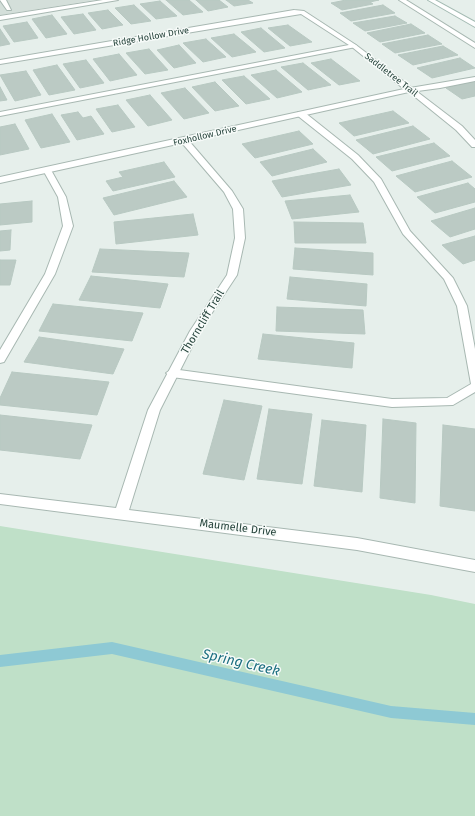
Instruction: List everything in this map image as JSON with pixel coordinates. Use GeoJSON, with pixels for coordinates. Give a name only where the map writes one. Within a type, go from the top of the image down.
{"type":"FeatureCollection","features":[{"type":"Feature","properties":{"kind":"street"},"geometry":{"type":"LineString","coordinates":[[3,0],[10,9]]}},
{"type":"Feature","properties":{"kind":"street"},"geometry":{"type":"LineString","coordinates":[[0,18],[115,0]]}},
{"type":"Feature","properties":{"kind":"street"},"geometry":{"type":"LineString","coordinates":[[402,0],[475,46]]}},
{"type":"Feature","properties":{"kind":"street"},"geometry":{"type":"LineString","coordinates":[[431,0],[475,25]]}},
{"type":"Feature","properties":{"kind":"street","name":"Ridge Hollow Drive"},"geometry":{"type":"LineString","coordinates":[[0,62],[294,12],[302,12]]}},
{"type":"Feature","properties":{"kind":"street","name":"Saddletree Trail"},"geometry":{"type":"LineString","coordinates":[[302,12],[354,46],[459,128],[475,145]]}},
{"type":"Feature","properties":{"kind":"street"},"geometry":{"type":"LineString","coordinates":[[0,114],[354,46]]}},
{"type":"Feature","properties":{"kind":"street","name":"Foxhollow Drive"},"geometry":{"type":"LineString","coordinates":[[0,180],[410,90],[440,86],[475,78]]}},
{"type":"Feature","properties":{"kind":"street"},"geometry":{"type":"LineString","coordinates":[[301,114],[355,157],[378,181],[406,232],[448,278],[462,306],[475,382]]}},
{"type":"Feature","properties":{"kind":"street","name":"Thorncliff Trail"},"geometry":{"type":"LineString","coordinates":[[121,513],[154,410],[195,331],[232,275],[240,238],[238,209],[228,192],[184,140]]}},
{"type":"Feature","properties":{"kind":"street"},"geometry":{"type":"LineString","coordinates":[[0,359],[50,274],[68,226],[62,197],[47,170]]}},
{"type":"Feature","properties":{"kind":"street"},"geometry":{"type":"LineString","coordinates":[[172,373],[392,403],[450,402],[475,387]]}},
{"type":"Feature","properties":{"kind":"street","name":"Maumelle Drive"},"geometry":{"type":"LineString","coordinates":[[0,499],[121,513],[357,544],[475,566]]}},
{"type":"Feature","properties":{"kind":"shaded area"},"geometry":{"type":"Polygon","coordinates":[[[0,0],[95,0],[0,15],[0,0]]]}},
{"type":"Feature","properties":{"kind":"green space"},"geometry":{"type":"Polygon","coordinates":[[[0,526],[431,595],[475,604],[475,816],[0,816],[0,526]]]}},
{"type":"Feature","properties":{"kind":"building"},"geometry":{"type":"Polygon","coordinates":[[[166,0],[189,0],[203,12],[183,15],[166,0]]]}},
{"type":"Feature","properties":{"kind":"building"},"geometry":{"type":"Polygon","coordinates":[[[196,0],[219,0],[228,7],[208,11],[196,0]]]}},
{"type":"Feature","properties":{"kind":"building"},"geometry":{"type":"Polygon","coordinates":[[[226,0],[248,0],[253,3],[234,6],[226,0]]]}},
{"type":"Feature","properties":{"kind":"building"},"geometry":{"type":"Polygon","coordinates":[[[346,0],[379,0],[370,2],[373,4],[342,10],[331,3],[346,0]]]}},
{"type":"Feature","properties":{"kind":"building"},"geometry":{"type":"Polygon","coordinates":[[[160,1],[177,16],[156,19],[140,4],[160,1]]]}},
{"type":"Feature","properties":{"kind":"building"},"geometry":{"type":"Polygon","coordinates":[[[134,5],[151,21],[131,24],[115,8],[134,5]]]}},
{"type":"Feature","properties":{"kind":"building"},"geometry":{"type":"Polygon","coordinates":[[[383,5],[395,13],[351,21],[340,13],[383,5]]]}},
{"type":"Feature","properties":{"kind":"building"},"geometry":{"type":"Polygon","coordinates":[[[108,10],[123,25],[102,29],[88,13],[108,10]]]}},
{"type":"Feature","properties":{"kind":"building"},"geometry":{"type":"Polygon","coordinates":[[[83,14],[96,30],[74,34],[61,17],[83,14]]]}},
{"type":"Feature","properties":{"kind":"building"},"geometry":{"type":"Polygon","coordinates":[[[52,15],[67,34],[46,38],[32,19],[52,15]]]}},
{"type":"Feature","properties":{"kind":"building"},"geometry":{"type":"Polygon","coordinates":[[[395,16],[407,23],[365,31],[353,23],[395,16]]]}},
{"type":"Feature","properties":{"kind":"building"},"geometry":{"type":"Polygon","coordinates":[[[27,22],[38,38],[14,42],[3,26],[27,22]]]}},
{"type":"Feature","properties":{"kind":"building"},"geometry":{"type":"Polygon","coordinates":[[[411,24],[425,33],[380,42],[367,33],[411,24]]]}},
{"type":"Feature","properties":{"kind":"building"},"geometry":{"type":"Polygon","coordinates":[[[288,25],[312,42],[290,46],[268,28],[288,25]]]}},
{"type":"Feature","properties":{"kind":"building"},"geometry":{"type":"Polygon","coordinates":[[[261,28],[285,48],[264,52],[241,32],[261,28]]]}},
{"type":"Feature","properties":{"kind":"building"},"geometry":{"type":"Polygon","coordinates":[[[0,29],[10,44],[0,46],[0,29]]]}},
{"type":"Feature","properties":{"kind":"building"},"geometry":{"type":"Polygon","coordinates":[[[234,34],[256,52],[232,57],[211,38],[234,34]]]}},
{"type":"Feature","properties":{"kind":"building"},"geometry":{"type":"Polygon","coordinates":[[[428,35],[442,44],[395,53],[382,44],[428,35]]]}},
{"type":"Feature","properties":{"kind":"building"},"geometry":{"type":"Polygon","coordinates":[[[206,39],[226,57],[203,62],[183,43],[206,39]]]}},
{"type":"Feature","properties":{"kind":"building"},"geometry":{"type":"Polygon","coordinates":[[[179,45],[196,63],[174,68],[157,50],[179,45]]]}},
{"type":"Feature","properties":{"kind":"building"},"geometry":{"type":"Polygon","coordinates":[[[443,46],[458,55],[413,65],[398,55],[443,46]]]}},
{"type":"Feature","properties":{"kind":"building"},"geometry":{"type":"Polygon","coordinates":[[[149,49],[168,70],[145,74],[126,53],[149,49]]]}},
{"type":"Feature","properties":{"kind":"building"},"geometry":{"type":"Polygon","coordinates":[[[119,54],[137,75],[110,81],[93,59],[119,54]]]}},
{"type":"Feature","properties":{"kind":"building"},"geometry":{"type":"Polygon","coordinates":[[[460,58],[475,68],[432,78],[417,68],[460,58]]]}},
{"type":"Feature","properties":{"kind":"building"},"geometry":{"type":"Polygon","coordinates":[[[331,59],[360,81],[339,85],[311,63],[331,59]]]}},
{"type":"Feature","properties":{"kind":"building"},"geometry":{"type":"Polygon","coordinates":[[[86,60],[104,83],[80,88],[63,64],[86,60]]]}},
{"type":"Feature","properties":{"kind":"building"},"geometry":{"type":"Polygon","coordinates":[[[303,63],[331,85],[308,90],[281,67],[303,63]]]}},
{"type":"Feature","properties":{"kind":"building"},"geometry":{"type":"Polygon","coordinates":[[[57,65],[75,90],[49,95],[33,70],[57,65]]]}},
{"type":"Feature","properties":{"kind":"building"},"geometry":{"type":"Polygon","coordinates":[[[276,70],[302,92],[277,98],[251,75],[276,70]]]}},
{"type":"Feature","properties":{"kind":"building"},"geometry":{"type":"Polygon","coordinates":[[[26,71],[41,95],[15,101],[0,75],[26,71]]]}},
{"type":"Feature","properties":{"kind":"building"},"geometry":{"type":"Polygon","coordinates":[[[244,76],[270,99],[246,104],[222,80],[244,76]]]}},
{"type":"Feature","properties":{"kind":"building"},"geometry":{"type":"Polygon","coordinates":[[[475,81],[475,96],[462,99],[446,88],[475,81]]]}},
{"type":"Feature","properties":{"kind":"building"},"geometry":{"type":"Polygon","coordinates":[[[215,82],[239,106],[215,111],[192,87],[215,82]]]}},
{"type":"Feature","properties":{"kind":"building"},"geometry":{"type":"Polygon","coordinates":[[[0,87],[7,100],[0,101],[0,87]]]}},
{"type":"Feature","properties":{"kind":"building"},"geometry":{"type":"Polygon","coordinates":[[[185,88],[209,113],[184,119],[161,93],[185,88]]]}},
{"type":"Feature","properties":{"kind":"building"},"geometry":{"type":"Polygon","coordinates":[[[150,95],[172,120],[148,126],[126,100],[150,95]]]}},
{"type":"Feature","properties":{"kind":"building"},"geometry":{"type":"Polygon","coordinates":[[[118,105],[135,127],[112,132],[96,109],[118,105]]]}},
{"type":"Feature","properties":{"kind":"building"},"geometry":{"type":"Polygon","coordinates":[[[393,111],[409,123],[354,136],[339,123],[393,111]]]}},
{"type":"Feature","properties":{"kind":"building"},"geometry":{"type":"Polygon","coordinates":[[[78,112],[83,118],[91,116],[104,134],[77,140],[61,115],[78,112]]]}},
{"type":"Feature","properties":{"kind":"building"},"geometry":{"type":"Polygon","coordinates":[[[52,114],[70,142],[41,148],[25,120],[52,114]]]}},
{"type":"Feature","properties":{"kind":"building"},"geometry":{"type":"Polygon","coordinates":[[[15,124],[29,149],[0,155],[0,127],[15,124]]]}},
{"type":"Feature","properties":{"kind":"building"},"geometry":{"type":"Polygon","coordinates":[[[413,126],[430,139],[373,154],[356,140],[413,126]]]}},
{"type":"Feature","properties":{"kind":"building"},"geometry":{"type":"Polygon","coordinates":[[[299,131],[313,144],[255,158],[242,144],[299,131]]]}},
{"type":"Feature","properties":{"kind":"building"},"geometry":{"type":"Polygon","coordinates":[[[434,143],[450,156],[392,171],[376,157],[434,143]]]}},
{"type":"Feature","properties":{"kind":"building"},"geometry":{"type":"Polygon","coordinates":[[[313,149],[327,162],[272,176],[260,162],[313,149]]]}},
{"type":"Feature","properties":{"kind":"building"},"geometry":{"type":"Polygon","coordinates":[[[452,161],[472,177],[415,192],[396,176],[452,161]]]}},
{"type":"Feature","properties":{"kind":"building"},"geometry":{"type":"Polygon","coordinates":[[[164,162],[175,177],[113,191],[106,181],[123,177],[119,172],[164,162]]]}},
{"type":"Feature","properties":{"kind":"building"},"geometry":{"type":"Polygon","coordinates":[[[339,169],[351,185],[282,197],[272,181],[339,169]]]}},
{"type":"Feature","properties":{"kind":"building"},"geometry":{"type":"Polygon","coordinates":[[[174,181],[187,197],[114,215],[103,198],[174,181]]]}},
{"type":"Feature","properties":{"kind":"building"},"geometry":{"type":"Polygon","coordinates":[[[468,183],[475,189],[475,202],[435,213],[417,197],[468,183]]]}},
{"type":"Feature","properties":{"kind":"building"},"geometry":{"type":"Polygon","coordinates":[[[350,195],[359,212],[292,219],[285,201],[350,195]]]}},
{"type":"Feature","properties":{"kind":"building"},"geometry":{"type":"Polygon","coordinates":[[[32,201],[32,222],[0,225],[0,204],[32,201]]]}},
{"type":"Feature","properties":{"kind":"building"},"geometry":{"type":"Polygon","coordinates":[[[475,208],[475,229],[450,237],[431,221],[475,208]]]}},
{"type":"Feature","properties":{"kind":"building"},"geometry":{"type":"Polygon","coordinates":[[[193,214],[198,235],[116,244],[114,222],[193,214]]]}},
{"type":"Feature","properties":{"kind":"building"},"geometry":{"type":"Polygon","coordinates":[[[294,222],[363,223],[366,243],[295,243],[294,222]]]}},
{"type":"Feature","properties":{"kind":"building"},"geometry":{"type":"Polygon","coordinates":[[[11,230],[10,250],[0,251],[0,231],[11,230]]]}},
{"type":"Feature","properties":{"kind":"building"},"geometry":{"type":"Polygon","coordinates":[[[475,236],[475,260],[463,264],[442,245],[475,236]]]}},
{"type":"Feature","properties":{"kind":"building"},"geometry":{"type":"Polygon","coordinates":[[[295,248],[373,253],[373,275],[293,269],[295,248]]]}},
{"type":"Feature","properties":{"kind":"building"},"geometry":{"type":"Polygon","coordinates":[[[100,249],[189,253],[184,277],[92,272],[100,249]]]}},
{"type":"Feature","properties":{"kind":"building"},"geometry":{"type":"Polygon","coordinates":[[[0,260],[16,260],[10,285],[0,285],[0,260]]]}},
{"type":"Feature","properties":{"kind":"building"},"geometry":{"type":"Polygon","coordinates":[[[91,276],[168,284],[160,308],[79,300],[91,276]]]}},
{"type":"Feature","properties":{"kind":"building"},"geometry":{"type":"Polygon","coordinates":[[[290,277],[367,284],[366,306],[287,299],[290,277]]]}},
{"type":"Feature","properties":{"kind":"building"},"geometry":{"type":"Polygon","coordinates":[[[53,304],[143,313],[132,341],[39,331],[53,304]]]}},
{"type":"Feature","properties":{"kind":"building"},"geometry":{"type":"Polygon","coordinates":[[[277,307],[363,310],[365,334],[276,331],[277,307]]]}},
{"type":"Feature","properties":{"kind":"building"},"geometry":{"type":"Polygon","coordinates":[[[263,334],[354,343],[352,368],[258,359],[263,334]]]}},
{"type":"Feature","properties":{"kind":"building"},"geometry":{"type":"Polygon","coordinates":[[[39,337],[124,349],[113,374],[24,362],[39,337]]]}},
{"type":"Feature","properties":{"kind":"building"},"geometry":{"type":"Polygon","coordinates":[[[12,372],[109,382],[97,415],[0,405],[0,398],[12,372]]]}},
{"type":"Feature","properties":{"kind":"building"},"geometry":{"type":"Polygon","coordinates":[[[224,400],[262,406],[244,480],[203,474],[224,400]]]}},
{"type":"Feature","properties":{"kind":"building"},"geometry":{"type":"Polygon","coordinates":[[[269,409],[312,414],[302,484],[257,479],[269,409]]]}},
{"type":"Feature","properties":{"kind":"building"},"geometry":{"type":"Polygon","coordinates":[[[0,415],[92,425],[80,459],[0,450],[0,415]]]}},
{"type":"Feature","properties":{"kind":"building"},"geometry":{"type":"Polygon","coordinates":[[[383,419],[416,423],[415,503],[380,498],[383,419]]]}},
{"type":"Feature","properties":{"kind":"building"},"geometry":{"type":"Polygon","coordinates":[[[322,420],[366,425],[362,492],[314,486],[322,420]]]}},
{"type":"Feature","properties":{"kind":"building"},"geometry":{"type":"Polygon","coordinates":[[[443,425],[475,429],[475,511],[440,506],[443,425]]]}},
{"type":"Feature","properties":{"kind":"waterway","name":"Spring Creek"},"geometry":{"type":"LineString","coordinates":[[0,661],[112,648],[391,712],[475,719]]}}]}
